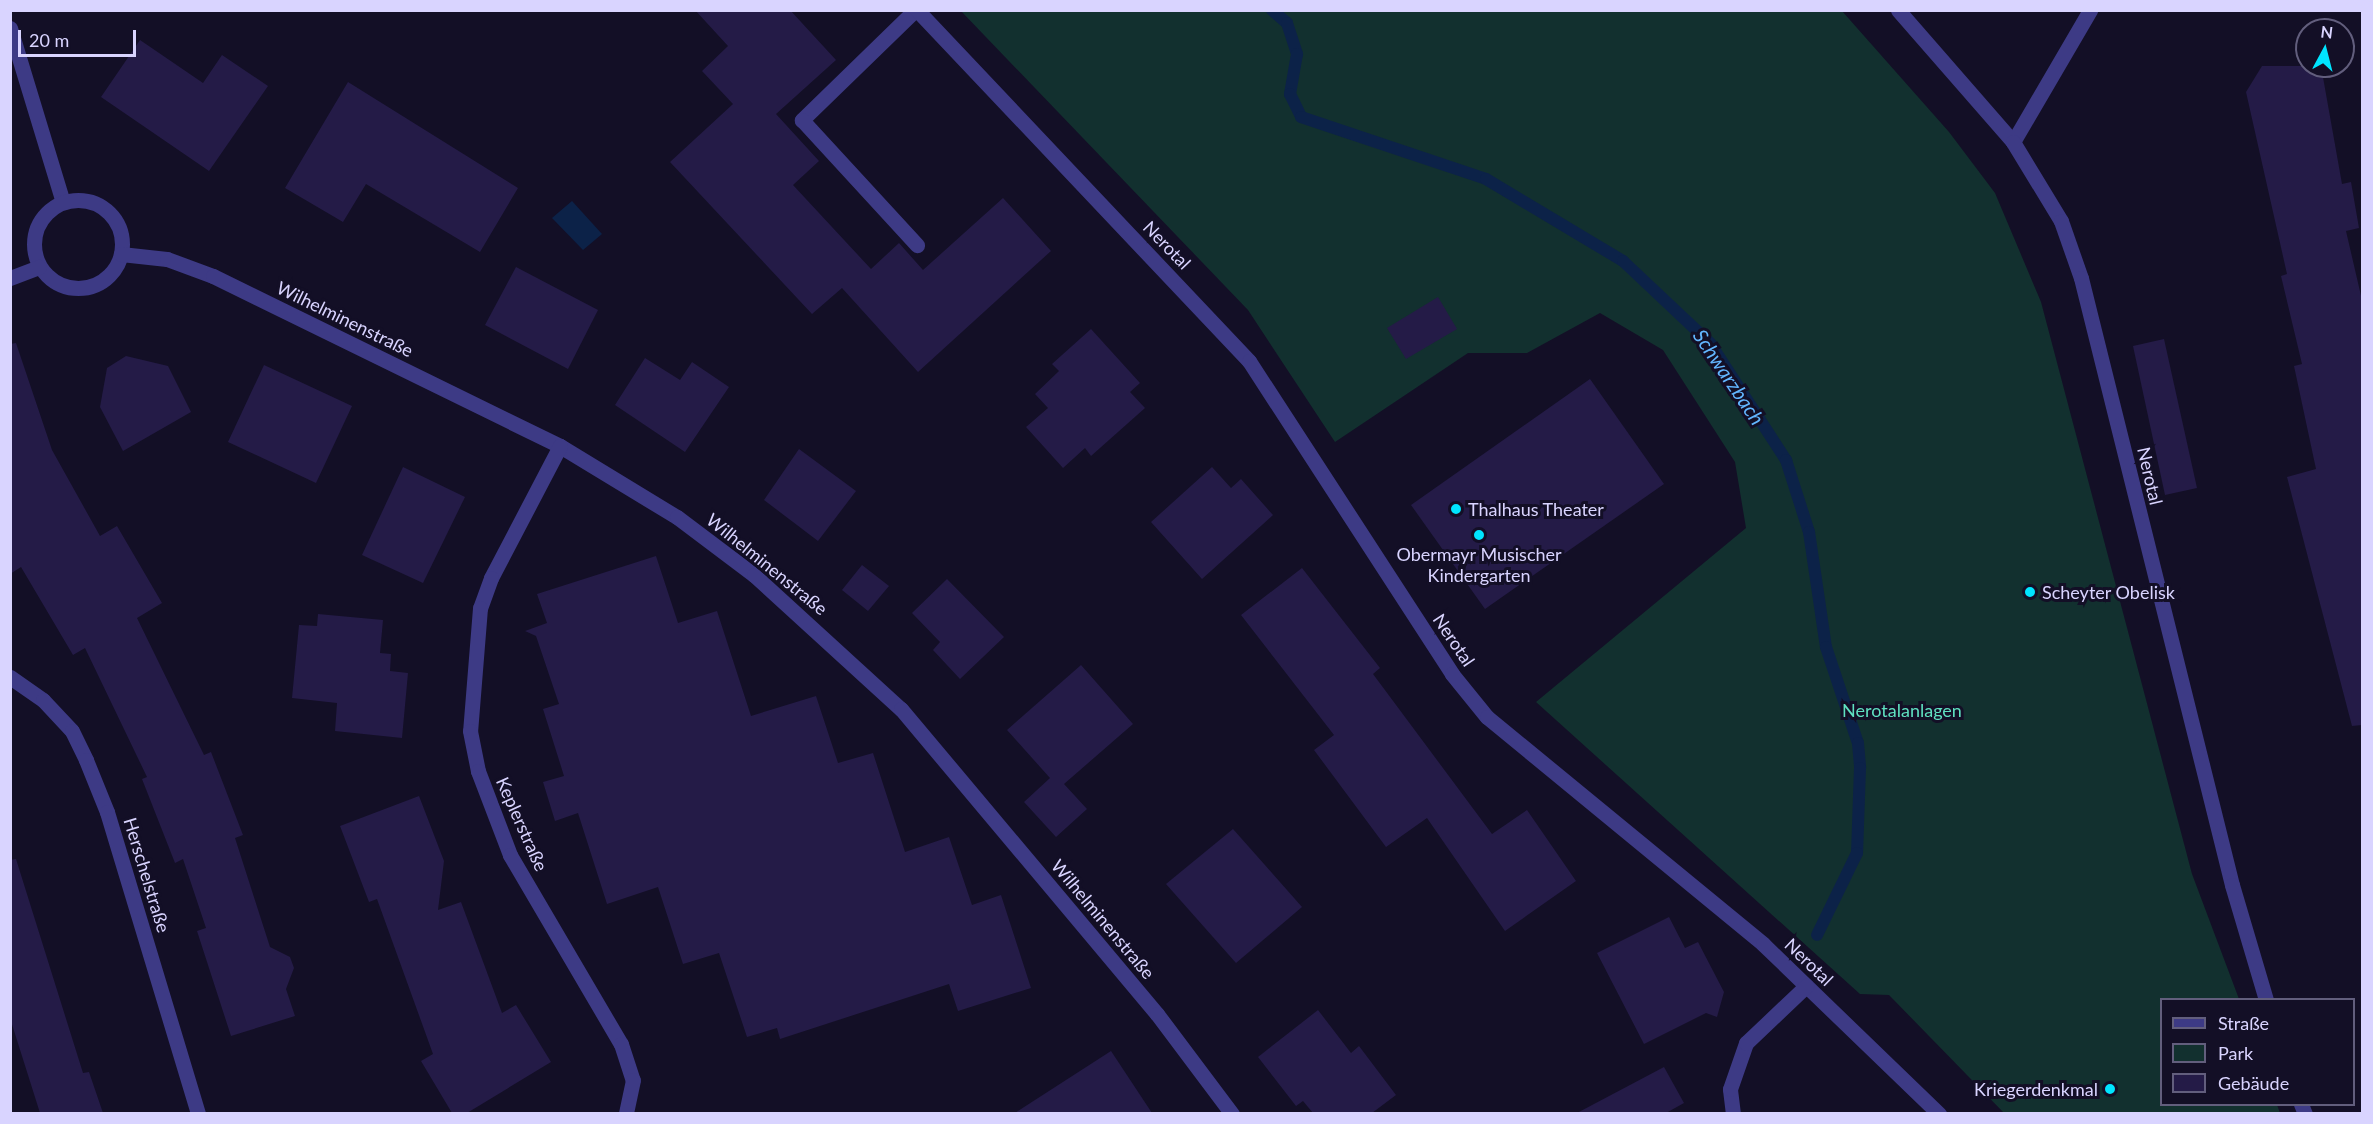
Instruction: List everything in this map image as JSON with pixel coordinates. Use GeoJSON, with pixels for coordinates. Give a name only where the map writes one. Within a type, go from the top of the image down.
{"type":"FeatureCollection","features":[{"type":"Feature","properties":{"kind":"street"},"geometry":{"type":"LineString","coordinates":[[916,10],[802,120],[917,245]]}},
{"type":"Feature","properties":{"kind":"street","name":"Nerotal"},"geometry":{"type":"LineString","coordinates":[[916,10],[1249,361],[1452,674],[1487,717],[1763,944],[1939,1113]]}},
{"type":"Feature","properties":{"kind":"street","name":"Nerotal"},"geometry":{"type":"LineString","coordinates":[[1898,10],[2013,142],[2046,190],[2081,279],[2229,874],[2266,998]]}},
{"type":"Feature","properties":{"kind":"street"},"geometry":{"type":"LineString","coordinates":[[2013,142],[2090,10]]}},
{"type":"Feature","properties":{"kind":"street"},"geometry":{"type":"LineString","coordinates":[[10,28],[63,202]]}},
{"type":"Feature","properties":{"kind":"street"},"geometry":{"type":"LineString","coordinates":[[63,202],[89,202],[106,211],[119,227],[122,254],[105,279],[77,289],[56,282],[39,267],[34,237],[39,222],[63,202]]}},
{"type":"Feature","properties":{"kind":"street","name":"Wilhelminenstraße"},"geometry":{"type":"LineString","coordinates":[[122,254],[167,259],[213,276],[560,446],[677,518],[850,658],[901,709],[1157,1014],[1232,1113]]}},
{"type":"Feature","properties":{"kind":"street"},"geometry":{"type":"LineString","coordinates":[[10,278],[39,267]]}},
{"type":"Feature","properties":{"kind":"street","name":"Keplerstraße"},"geometry":{"type":"LineString","coordinates":[[560,446],[490,578],[480,608],[470,731],[482,782],[510,855],[621,1044],[633,1080],[629,1109]]}},
{"type":"Feature","properties":{"kind":"street","name":"Herschelstraße"},"geometry":{"type":"LineString","coordinates":[[10,677],[64,723],[86,760],[107,812],[198,1113]]}},
{"type":"Feature","properties":{"kind":"street"},"geometry":{"type":"LineString","coordinates":[[1733,1113],[1730,1089],[1746,1043],[1806,986]]}},
{"type":"Feature","properties":{"kind":"green space","name":"Nerotalanlagen"},"geometry":{"type":"Polygon","coordinates":[[[961,11],[1842,11],[1949,132],[1995,193],[2041,302],[2192,874],[2239,998],[2160,998],[2160,1106],[2277,1106],[2280,1113],[2004,1113],[1889,995],[1860,994],[1536,702],[1746,528],[1735,462],[1663,350],[1600,313],[1527,353],[1468,353],[1335,442],[1248,310],[961,11]]]}},
{"type":"Feature","properties":{"kind":"water"},"geometry":{"type":"Polygon","coordinates":[[[572,201],[602,234],[583,250],[552,218],[572,201]]]}},
{"type":"Feature","properties":{"kind":"building"},"geometry":{"type":"Polygon","coordinates":[[[695,10],[790,10],[836,60],[776,114],[819,161],[793,185],[871,269],[899,243],[923,270],[1003,198],[1051,251],[918,372],[842,288],[812,314],[670,162],[733,104],[702,71],[728,46],[695,10]]]}},
{"type":"Feature","properties":{"kind":"building"},"geometry":{"type":"Polygon","coordinates":[[[140,40],[203,83],[222,55],[268,86],[209,171],[101,97],[140,40]]]}},
{"type":"Feature","properties":{"kind":"building"},"geometry":{"type":"Polygon","coordinates":[[[2262,66],[2295,66],[2295,78],[2323,78],[2342,184],[2351,182],[2359,228],[2346,231],[2362,300],[2362,725],[2352,726],[2287,477],[2316,469],[2294,366],[2302,364],[2281,276],[2287,274],[2246,92],[2262,66]]]}},
{"type":"Feature","properties":{"kind":"building"},"geometry":{"type":"Polygon","coordinates":[[[348,82],[518,188],[480,252],[366,184],[343,222],[285,188],[348,82]]]}},
{"type":"Feature","properties":{"kind":"building"},"geometry":{"type":"Polygon","coordinates":[[[516,267],[598,310],[568,369],[485,325],[516,267]]]}},
{"type":"Feature","properties":{"kind":"building"},"geometry":{"type":"Polygon","coordinates":[[[1438,297],[1457,329],[1406,359],[1387,328],[1438,297]]]}},
{"type":"Feature","properties":{"kind":"building"},"geometry":{"type":"Polygon","coordinates":[[[1091,329],[1140,383],[1130,392],[1145,408],[1091,456],[1085,448],[1063,468],[1026,427],[1048,408],[1035,394],[1059,371],[1052,364],[1091,329]]]}},
{"type":"Feature","properties":{"kind":"building"},"geometry":{"type":"Polygon","coordinates":[[[2164,339],[2197,488],[2165,495],[2133,346],[2164,339]]]}},
{"type":"Feature","properties":{"kind":"building"},"geometry":{"type":"Polygon","coordinates":[[[16,343],[52,450],[100,536],[117,526],[162,603],[137,618],[204,755],[211,752],[243,835],[235,838],[270,947],[290,957],[294,968],[286,989],[295,1016],[231,1036],[197,931],[206,928],[183,859],[175,863],[142,779],[147,777],[85,648],[73,655],[21,567],[10,574],[10,344],[16,343]]]}},
{"type":"Feature","properties":{"kind":"building"},"geometry":{"type":"Polygon","coordinates":[[[126,356],[168,366],[191,412],[123,451],[100,407],[107,368],[126,356]]]}},
{"type":"Feature","properties":{"kind":"building"},"geometry":{"type":"Polygon","coordinates":[[[645,358],[680,380],[692,362],[729,387],[685,452],[615,405],[645,358]]]}},
{"type":"Feature","properties":{"kind":"building"},"geometry":{"type":"Polygon","coordinates":[[[264,365],[352,406],[316,483],[228,442],[264,365]]]}},
{"type":"Feature","properties":{"kind":"building"},"geometry":{"type":"Polygon","coordinates":[[[1590,379],[1664,484],[1485,609],[1411,505],[1590,379]]]}},
{"type":"Feature","properties":{"kind":"building"},"geometry":{"type":"Polygon","coordinates":[[[799,449],[856,491],[818,541],[764,500],[799,449]]]}},
{"type":"Feature","properties":{"kind":"building"},"geometry":{"type":"Polygon","coordinates":[[[403,467],[465,497],[423,583],[362,555],[403,467]]]}},
{"type":"Feature","properties":{"kind":"building"},"geometry":{"type":"Polygon","coordinates":[[[1212,467],[1231,488],[1241,479],[1273,515],[1202,579],[1151,522],[1212,467]]]}},
{"type":"Feature","properties":{"kind":"building"},"geometry":{"type":"Polygon","coordinates":[[[656,556],[678,623],[717,611],[751,716],[816,696],[838,763],[873,753],[905,852],[949,837],[972,905],[1001,895],[1031,988],[958,1011],[949,984],[780,1039],[777,1028],[747,1037],[719,953],[683,964],[658,887],[607,904],[578,813],[555,821],[543,782],[564,776],[543,709],[559,704],[536,636],[525,631],[547,623],[537,594],[656,556]]]}},
{"type":"Feature","properties":{"kind":"building"},"geometry":{"type":"Polygon","coordinates":[[[862,565],[889,586],[868,611],[842,590],[862,565]]]}},
{"type":"Feature","properties":{"kind":"building"},"geometry":{"type":"Polygon","coordinates":[[[1302,568],[1380,668],[1373,674],[1492,834],[1527,810],[1576,881],[1505,931],[1427,818],[1386,847],[1314,750],[1334,735],[1241,615],[1302,568]]]}},
{"type":"Feature","properties":{"kind":"building"},"geometry":{"type":"Polygon","coordinates":[[[947,579],[1004,637],[960,679],[933,650],[940,642],[912,613],[947,579]]]}},
{"type":"Feature","properties":{"kind":"building"},"geometry":{"type":"Polygon","coordinates":[[[318,614],[383,620],[380,653],[391,654],[390,671],[408,673],[402,738],[335,731],[337,703],[292,698],[299,625],[317,626],[318,614]]]}},
{"type":"Feature","properties":{"kind":"building"},"geometry":{"type":"Polygon","coordinates":[[[1081,665],[1133,724],[1064,784],[1087,809],[1056,837],[1024,802],[1050,778],[1007,730],[1081,665]]]}},
{"type":"Feature","properties":{"kind":"building"},"geometry":{"type":"Polygon","coordinates":[[[419,796],[444,861],[438,910],[461,902],[502,1013],[516,1005],[551,1062],[467,1113],[452,1113],[421,1061],[433,1054],[377,899],[369,902],[340,826],[419,796]]]}},
{"type":"Feature","properties":{"kind":"building"},"geometry":{"type":"Polygon","coordinates":[[[1233,829],[1302,907],[1236,963],[1166,884],[1233,829]]]}},
{"type":"Feature","properties":{"kind":"building"},"geometry":{"type":"Polygon","coordinates":[[[16,859],[83,1073],[89,1072],[103,1113],[40,1113],[10,1018],[10,860],[16,859]]]}},
{"type":"Feature","properties":{"kind":"building"},"geometry":{"type":"Polygon","coordinates":[[[1669,917],[1685,948],[1698,942],[1724,992],[1717,1017],[1706,1013],[1644,1044],[1597,953],[1669,917]]]}},
{"type":"Feature","properties":{"kind":"building"},"geometry":{"type":"Polygon","coordinates":[[[1318,1010],[1351,1053],[1359,1046],[1396,1095],[1372,1113],[1313,1113],[1303,1101],[1296,1106],[1258,1057],[1318,1010]]]}},
{"type":"Feature","properties":{"kind":"building"},"geometry":{"type":"Polygon","coordinates":[[[1111,1051],[1152,1113],[1015,1113],[1111,1051]]]}},
{"type":"Feature","properties":{"kind":"building"},"geometry":{"type":"Polygon","coordinates":[[[1664,1067],[1684,1103],[1666,1113],[1577,1113],[1664,1067]]]}},
{"type":"Feature","properties":{"kind":"waterway","name":"Schwarzbach"},"geometry":{"type":"LineString","coordinates":[[1272,10],[1287,23],[1297,54],[1290,94],[1301,117],[1486,179],[1623,261],[1710,343],[1786,460],[1809,532],[1826,647],[1858,743],[1860,768],[1857,853],[1817,935]]}},
{"type":"Feature","properties":{"kind":"place","name":"Thalhaus Theater"},"geometry":{"type":"Point","coordinates":[1456,509]}},
{"type":"Feature","properties":{"kind":"place","name":"Obermayr Musischer Kindergarten"},"geometry":{"type":"Point","coordinates":[1479,535]}},
{"type":"Feature","properties":{"kind":"place","name":"Scheyter Obelisk"},"geometry":{"type":"Point","coordinates":[2030,592]}},
{"type":"Feature","properties":{"kind":"place","name":"Kriegerdenkmal"},"geometry":{"type":"Point","coordinates":[2110,1089]}}]}
